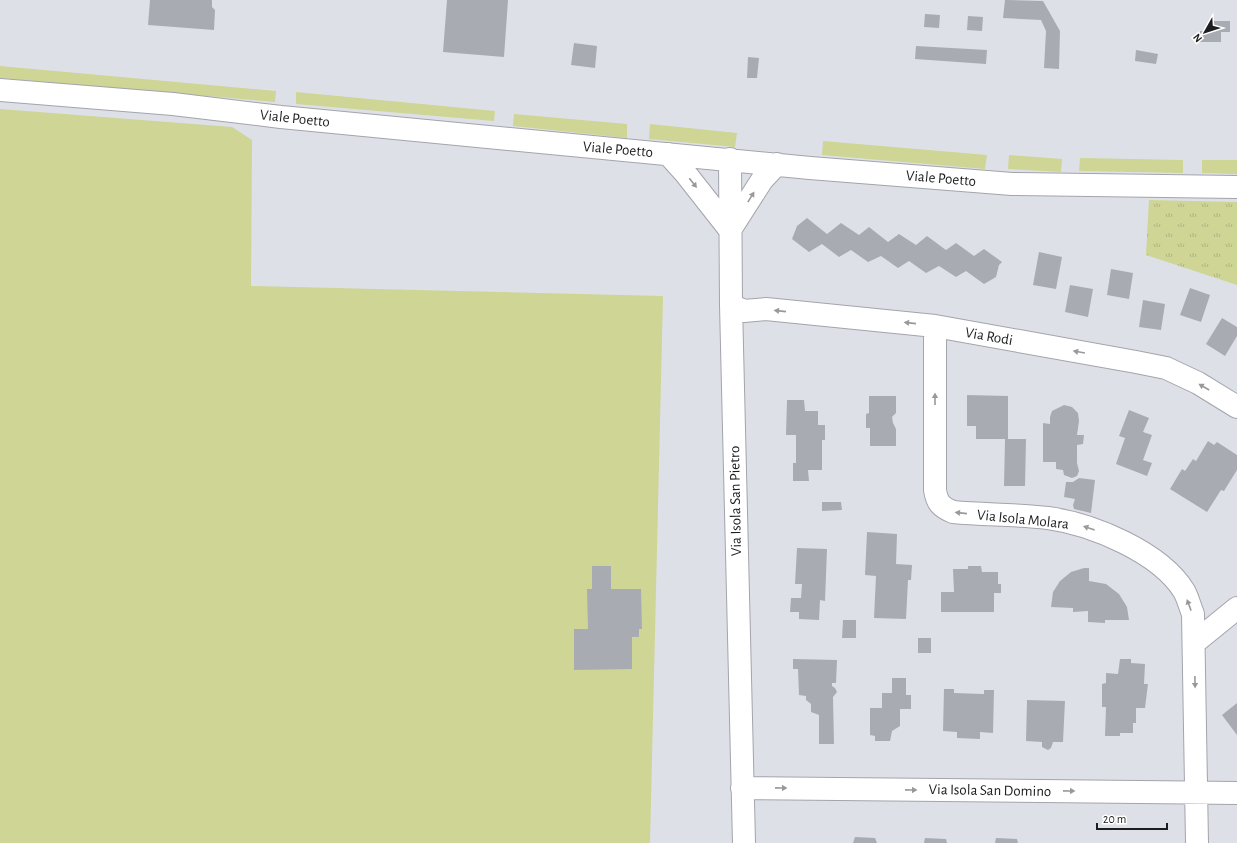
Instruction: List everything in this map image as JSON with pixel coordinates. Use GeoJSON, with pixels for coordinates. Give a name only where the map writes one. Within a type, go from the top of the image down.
{"type":"FeatureCollection","features":[{"type":"Feature","properties":{"kind":"street","name":"Viale Poetto"},"geometry":{"type":"LineString","coordinates":[[0,90],[173,104],[281,118],[777,164],[1012,184],[1237,187]]}},
{"type":"Feature","properties":{"kind":"street"},"geometry":{"type":"LineString","coordinates":[[668,154],[686,174],[730,230],[762,180],[777,164]]}},
{"type":"Feature","properties":{"kind":"street","name":"Via Isola San Pietro"},"geometry":{"type":"LineString","coordinates":[[730,159],[731,306],[744,843]]}},
{"type":"Feature","properties":{"kind":"street","name":"Via Rodi"},"geometry":{"type":"LineString","coordinates":[[731,306],[744,311],[766,309],[935,326],[1166,368],[1198,383],[1237,407]]}},
{"type":"Feature","properties":{"kind":"street","name":"Via Isola Molara"},"geometry":{"type":"LineString","coordinates":[[935,326],[936,501],[943,508],[953,512],[1048,518],[1077,524],[1109,535],[1142,552],[1169,574],[1185,592],[1193,614],[1197,843]]}},
{"type":"Feature","properties":{"kind":"street"},"geometry":{"type":"LineString","coordinates":[[1194,643],[1237,608]]}},
{"type":"Feature","properties":{"kind":"street","name":"Via Isola San Domino"},"geometry":{"type":"LineString","coordinates":[[742,788],[1237,793]]}},
{"type":"Feature","properties":{"kind":"green space"},"geometry":{"type":"Polygon","coordinates":[[[0,66],[276,91],[275,102],[0,78],[0,66]]]}},
{"type":"Feature","properties":{"kind":"green space"},"geometry":{"type":"Polygon","coordinates":[[[296,92],[495,111],[494,121],[296,104],[296,92]]]}},
{"type":"Feature","properties":{"kind":"green space"},"geometry":{"type":"Polygon","coordinates":[[[0,109],[232,127],[252,140],[251,286],[663,296],[650,843],[0,843],[0,109]]]}},
{"type":"Feature","properties":{"kind":"green space"},"geometry":{"type":"Polygon","coordinates":[[[514,114],[627,124],[627,138],[513,126],[514,114]]]}},
{"type":"Feature","properties":{"kind":"green space"},"geometry":{"type":"Polygon","coordinates":[[[650,124],[737,133],[735,147],[649,139],[650,124]]]}},
{"type":"Feature","properties":{"kind":"green space"},"geometry":{"type":"Polygon","coordinates":[[[823,141],[987,155],[985,169],[822,155],[823,141]]]}},
{"type":"Feature","properties":{"kind":"green space"},"geometry":{"type":"Polygon","coordinates":[[[1009,155],[1062,159],[1061,172],[1008,169],[1009,155]]]}},
{"type":"Feature","properties":{"kind":"green space"},"geometry":{"type":"Polygon","coordinates":[[[1080,158],[1183,160],[1183,173],[1079,171],[1080,158]]]}},
{"type":"Feature","properties":{"kind":"green space"},"geometry":{"type":"Polygon","coordinates":[[[1202,160],[1237,160],[1237,174],[1202,173],[1202,160]]]}},
{"type":"Feature","properties":{"kind":"green space"},"geometry":{"type":"Polygon","coordinates":[[[1149,200],[1237,202],[1237,285],[1146,255],[1149,200]]]}},
{"type":"Feature","properties":{"kind":"building"},"geometry":{"type":"Polygon","coordinates":[[[150,0],[212,0],[212,7],[215,10],[214,30],[148,25],[150,0]]]}},
{"type":"Feature","properties":{"kind":"building"},"geometry":{"type":"Polygon","coordinates":[[[447,0],[508,0],[504,57],[443,52],[447,0]]]}},
{"type":"Feature","properties":{"kind":"building"},"geometry":{"type":"Polygon","coordinates":[[[1005,0],[1043,1],[1060,31],[1059,69],[1044,68],[1046,31],[1041,20],[1003,18],[1005,0]]]}},
{"type":"Feature","properties":{"kind":"building"},"geometry":{"type":"Polygon","coordinates":[[[925,14],[940,15],[939,28],[924,27],[925,14]]]}},
{"type":"Feature","properties":{"kind":"building"},"geometry":{"type":"Polygon","coordinates":[[[968,16],[983,17],[982,31],[967,30],[968,16]]]}},
{"type":"Feature","properties":{"kind":"building"},"geometry":{"type":"Polygon","coordinates":[[[1209,21],[1230,21],[1230,32],[1221,32],[1221,42],[1200,42],[1200,31],[1209,31],[1209,21]]]}},
{"type":"Feature","properties":{"kind":"building"},"geometry":{"type":"Polygon","coordinates":[[[574,43],[597,46],[595,68],[571,65],[574,43]]]}},
{"type":"Feature","properties":{"kind":"building"},"geometry":{"type":"Polygon","coordinates":[[[916,46],[987,50],[986,64],[915,59],[916,46]]]}},
{"type":"Feature","properties":{"kind":"building"},"geometry":{"type":"Polygon","coordinates":[[[1136,50],[1158,54],[1156,64],[1135,61],[1136,50]]]}},
{"type":"Feature","properties":{"kind":"building"},"geometry":{"type":"Polygon","coordinates":[[[748,57],[759,58],[757,78],[747,78],[748,57]]]}},
{"type":"Feature","properties":{"kind":"building"},"geometry":{"type":"Polygon","coordinates":[[[807,218],[827,234],[841,223],[859,235],[869,227],[888,242],[899,234],[916,245],[927,236],[946,250],[956,243],[974,256],[984,249],[1002,262],[999,265],[996,277],[984,284],[966,271],[956,277],[939,266],[926,273],[909,261],[898,268],[881,256],[868,262],[851,250],[839,257],[822,244],[809,252],[792,239],[797,226],[807,218]]]}},
{"type":"Feature","properties":{"kind":"building"},"geometry":{"type":"Polygon","coordinates":[[[1039,252],[1062,257],[1056,289],[1033,285],[1039,252]]]}},
{"type":"Feature","properties":{"kind":"building"},"geometry":{"type":"Polygon","coordinates":[[[1111,269],[1133,273],[1129,299],[1107,295],[1111,269]]]}},
{"type":"Feature","properties":{"kind":"building"},"geometry":{"type":"Polygon","coordinates":[[[1070,285],[1093,289],[1088,317],[1065,312],[1070,285]]]}},
{"type":"Feature","properties":{"kind":"building"},"geometry":{"type":"Polygon","coordinates":[[[1190,288],[1210,295],[1201,322],[1180,315],[1190,288]]]}},
{"type":"Feature","properties":{"kind":"building"},"geometry":{"type":"Polygon","coordinates":[[[1143,300],[1165,304],[1161,330],[1139,327],[1143,300]]]}},
{"type":"Feature","properties":{"kind":"building"},"geometry":{"type":"Polygon","coordinates":[[[1222,318],[1237,327],[1237,336],[1225,356],[1206,344],[1222,318]]]}},
{"type":"Feature","properties":{"kind":"building"},"geometry":{"type":"Polygon","coordinates":[[[967,395],[1008,396],[1008,439],[1026,439],[1025,486],[1004,486],[1005,439],[976,439],[976,426],[967,426],[967,395]]]}},
{"type":"Feature","properties":{"kind":"building"},"geometry":{"type":"Polygon","coordinates":[[[869,396],[896,396],[896,413],[892,417],[896,429],[896,446],[870,446],[870,428],[866,428],[866,414],[869,413],[869,396]]]}},
{"type":"Feature","properties":{"kind":"building"},"geometry":{"type":"Polygon","coordinates":[[[787,400],[804,400],[805,411],[818,411],[818,425],[825,425],[825,440],[822,440],[822,470],[808,470],[809,481],[793,481],[793,463],[796,463],[796,435],[786,435],[787,400]]]}},
{"type":"Feature","properties":{"kind":"building"},"geometry":{"type":"Polygon","coordinates":[[[1064,405],[1072,407],[1078,413],[1079,421],[1077,435],[1084,435],[1083,444],[1077,445],[1077,463],[1079,471],[1077,476],[1072,478],[1064,475],[1063,470],[1056,469],[1056,462],[1043,462],[1043,423],[1050,424],[1052,411],[1064,405]]]}},
{"type":"Feature","properties":{"kind":"building"},"geometry":{"type":"Polygon","coordinates":[[[1129,410],[1149,418],[1143,432],[1152,435],[1143,460],[1152,463],[1147,476],[1116,464],[1125,438],[1119,436],[1129,410]]]}},
{"type":"Feature","properties":{"kind":"building"},"geometry":{"type":"Polygon","coordinates":[[[1208,441],[1214,445],[1217,442],[1237,455],[1237,470],[1224,491],[1221,490],[1207,512],[1170,489],[1182,469],[1185,471],[1193,459],[1196,461],[1208,441]]]}},
{"type":"Feature","properties":{"kind":"building"},"geometry":{"type":"Polygon","coordinates":[[[1079,478],[1095,480],[1091,513],[1074,509],[1073,505],[1075,499],[1064,497],[1066,482],[1073,482],[1079,478]]]}},
{"type":"Feature","properties":{"kind":"building"},"geometry":{"type":"Polygon","coordinates":[[[822,502],[841,502],[842,510],[822,511],[822,502]]]}},
{"type":"Feature","properties":{"kind":"building"},"geometry":{"type":"Polygon","coordinates":[[[867,532],[897,534],[896,564],[912,565],[911,580],[908,580],[906,619],[874,618],[876,576],[865,575],[867,532]]]}},
{"type":"Feature","properties":{"kind":"building"},"geometry":{"type":"Polygon","coordinates":[[[797,548],[827,549],[825,601],[820,600],[819,620],[799,619],[799,612],[790,612],[791,598],[801,598],[802,584],[795,584],[797,548]]]}},
{"type":"Feature","properties":{"kind":"building"},"geometry":{"type":"Polygon","coordinates":[[[592,566],[611,566],[611,589],[641,589],[642,629],[639,629],[639,637],[632,637],[632,669],[574,670],[574,629],[588,629],[587,589],[592,589],[592,566]]]}},
{"type":"Feature","properties":{"kind":"building"},"geometry":{"type":"Polygon","coordinates":[[[968,566],[981,566],[982,572],[998,572],[998,584],[1001,584],[1001,593],[994,593],[994,612],[941,612],[941,592],[954,592],[953,569],[968,569],[968,566]]]}},
{"type":"Feature","properties":{"kind":"building"},"geometry":{"type":"Polygon","coordinates":[[[1089,568],[1089,581],[1106,584],[1119,594],[1127,607],[1129,620],[1105,620],[1105,623],[1088,622],[1088,611],[1073,612],[1073,608],[1051,607],[1053,592],[1060,581],[1071,572],[1089,568]]]}},
{"type":"Feature","properties":{"kind":"building"},"geometry":{"type":"Polygon","coordinates":[[[843,620],[856,620],[856,638],[842,638],[843,620]]]}},
{"type":"Feature","properties":{"kind":"building"},"geometry":{"type":"Polygon","coordinates":[[[918,638],[931,638],[931,653],[918,653],[918,638]]]}},
{"type":"Feature","properties":{"kind":"building"},"geometry":{"type":"Polygon","coordinates":[[[793,659],[837,660],[836,683],[832,683],[832,686],[837,692],[833,697],[834,744],[819,744],[819,715],[811,712],[811,704],[806,700],[806,696],[799,695],[798,669],[793,669],[793,659]]]}},
{"type":"Feature","properties":{"kind":"building"},"geometry":{"type":"Polygon","coordinates":[[[1120,659],[1131,659],[1131,663],[1145,664],[1144,684],[1148,684],[1145,708],[1136,708],[1136,723],[1133,723],[1133,733],[1120,733],[1120,736],[1105,736],[1106,707],[1102,707],[1102,684],[1106,683],[1106,673],[1118,674],[1120,659]]]}},
{"type":"Feature","properties":{"kind":"building"},"geometry":{"type":"Polygon","coordinates":[[[892,678],[906,678],[906,695],[911,695],[911,709],[900,709],[900,726],[892,731],[890,741],[875,741],[875,736],[870,735],[870,708],[882,708],[882,693],[892,693],[892,678]]]}},
{"type":"Feature","properties":{"kind":"building"},"geometry":{"type":"Polygon","coordinates":[[[944,689],[954,689],[954,693],[984,694],[984,690],[994,690],[993,733],[980,732],[980,739],[957,738],[957,732],[943,731],[944,689]]]}},
{"type":"Feature","properties":{"kind":"building"},"geometry":{"type":"Polygon","coordinates":[[[1027,700],[1065,701],[1063,742],[1053,742],[1051,748],[1048,750],[1042,747],[1042,742],[1026,741],[1027,700]]]}},
{"type":"Feature","properties":{"kind":"building"},"geometry":{"type":"Polygon","coordinates":[[[1237,703],[1237,735],[1222,715],[1237,703]]]}},
{"type":"Feature","properties":{"kind":"building"},"geometry":{"type":"Polygon","coordinates":[[[855,837],[875,838],[877,843],[853,843],[855,837]]]}},
{"type":"Feature","properties":{"kind":"building"},"geometry":{"type":"Polygon","coordinates":[[[925,838],[946,839],[947,843],[924,843],[925,838]]]}},
{"type":"Feature","properties":{"kind":"building"},"geometry":{"type":"Polygon","coordinates":[[[996,838],[1017,839],[1018,843],[995,843],[996,838]]]}}]}
